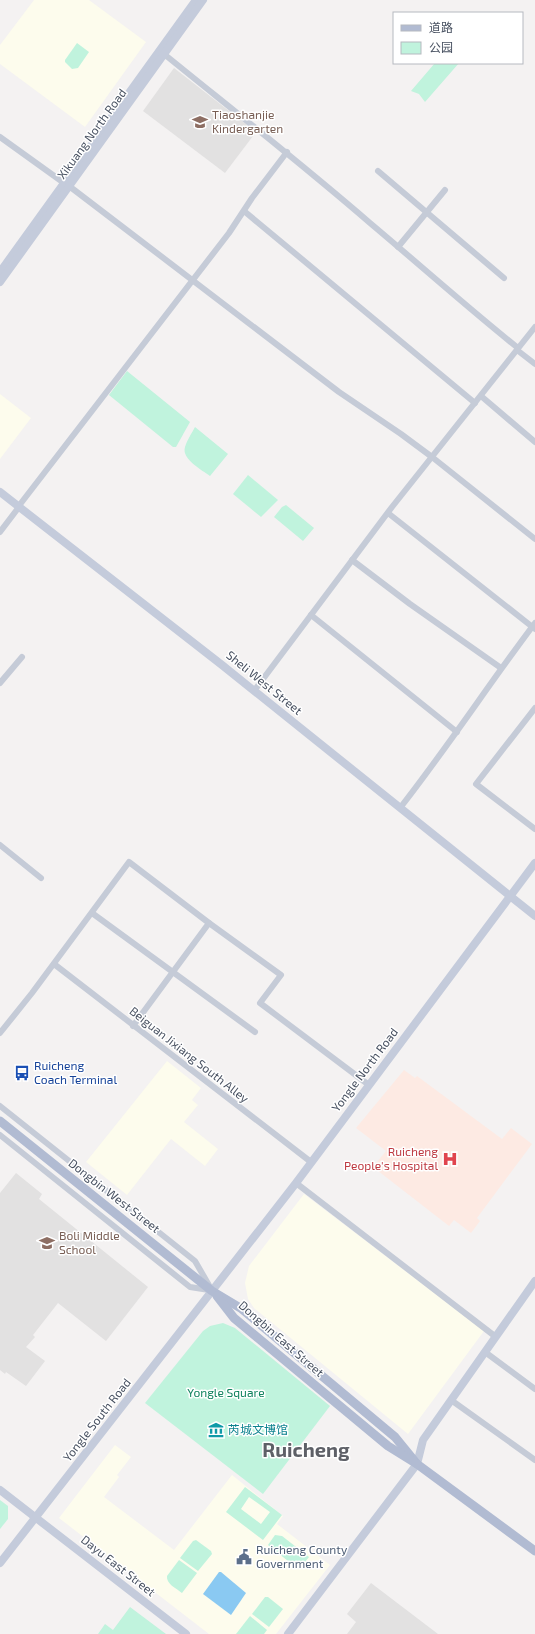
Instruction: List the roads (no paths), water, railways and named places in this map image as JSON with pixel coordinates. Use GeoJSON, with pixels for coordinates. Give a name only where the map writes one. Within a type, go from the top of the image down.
{"type":"FeatureCollection","features":[{"type":"Feature","properties":{"kind":"main road","name":"Xikuang North Road"},"geometry":{"type":"LineString","coordinates":[[0,282],[196,0]]}},
{"type":"Feature","properties":{"kind":"main road","name":"Xikuang North Road"},"geometry":{"type":"LineString","coordinates":[[0,272],[203,0]]}},
{"type":"Feature","properties":{"kind":"main road","name":"Sheli West Street"},"geometry":{"type":"LineString","coordinates":[[0,492],[254,691],[535,916]]}},
{"type":"Feature","properties":{"kind":"main road","name":"Yongle North Road"},"geometry":{"type":"LineString","coordinates":[[212,1291],[296,1183],[535,863]]}},
{"type":"Feature","properties":{"kind":"main road","name":"Dongbin West Street"},"geometry":{"type":"LineString","coordinates":[[0,1120],[212,1291]]}},
{"type":"Feature","properties":{"kind":"main road"},"geometry":{"type":"LineString","coordinates":[[288,1634],[417,1464],[423,1440],[535,1281]]}},
{"type":"Feature","properties":{"kind":"main road","name":"Dongbin East Street"},"geometry":{"type":"LineString","coordinates":[[212,1291],[234,1318],[388,1446],[417,1464],[535,1552]]}},
{"type":"Feature","properties":{"kind":"main road","name":"Yongle South Road"},"geometry":{"type":"LineString","coordinates":[[0,1563],[212,1291]]}},
{"type":"Feature","properties":{"kind":"main road","name":"Dayu East Street"},"geometry":{"type":"LineString","coordinates":[[0,1490],[186,1634]]}},
{"type":"Feature","properties":{"kind":"street"},"geometry":{"type":"LineString","coordinates":[[164,54],[287,152],[535,364]]}},
{"type":"Feature","properties":{"kind":"street"},"geometry":{"type":"LineString","coordinates":[[0,137],[66,185],[338,392],[401,434],[432,457],[535,539]]}},
{"type":"Feature","properties":{"kind":"street"},"geometry":{"type":"LineString","coordinates":[[0,532],[229,234],[287,152]]}},
{"type":"Feature","properties":{"kind":"street"},"geometry":{"type":"LineString","coordinates":[[378,172],[504,278]]}},
{"type":"Feature","properties":{"kind":"street"},"geometry":{"type":"LineString","coordinates":[[398,246],[445,190]]}},
{"type":"Feature","properties":{"kind":"street"},"geometry":{"type":"LineString","coordinates":[[244,211],[475,403]]}},
{"type":"Feature","properties":{"kind":"street"},"geometry":{"type":"LineString","coordinates":[[254,691],[388,512],[535,327]]}},
{"type":"Feature","properties":{"kind":"street"},"geometry":{"type":"LineString","coordinates":[[481,396],[535,442]]}},
{"type":"Feature","properties":{"kind":"street"},"geometry":{"type":"LineString","coordinates":[[388,512],[534,626],[501,668],[431,769],[400,808]]}},
{"type":"Feature","properties":{"kind":"street"},"geometry":{"type":"LineString","coordinates":[[352,560],[410,604],[501,668]]}},
{"type":"Feature","properties":{"kind":"street"},"geometry":{"type":"LineString","coordinates":[[310,616],[457,732]]}},
{"type":"Feature","properties":{"kind":"street"},"geometry":{"type":"LineString","coordinates":[[0,683],[22,657]]}},
{"type":"Feature","properties":{"kind":"street"},"geometry":{"type":"LineString","coordinates":[[535,708],[476,784],[535,829]]}},
{"type":"Feature","properties":{"kind":"street"},"geometry":{"type":"LineString","coordinates":[[0,845],[41,878]]}},
{"type":"Feature","properties":{"kind":"street"},"geometry":{"type":"LineString","coordinates":[[0,1033],[54,964],[129,862],[281,976],[260,1003],[369,1085]]}},
{"type":"Feature","properties":{"kind":"street"},"geometry":{"type":"LineString","coordinates":[[92,913],[255,1032]]}},
{"type":"Feature","properties":{"kind":"street"},"geometry":{"type":"LineString","coordinates":[[133,1026],[209,923]]}},
{"type":"Feature","properties":{"kind":"street","name":"Beiguan Jixiang South Alley"},"geometry":{"type":"LineString","coordinates":[[54,964],[311,1162]]}},
{"type":"Feature","properties":{"kind":"street"},"geometry":{"type":"LineString","coordinates":[[0,1106],[195,1261],[212,1291]]}},
{"type":"Feature","properties":{"kind":"street"},"geometry":{"type":"LineString","coordinates":[[0,1135],[190,1287],[212,1291]]}},
{"type":"Feature","properties":{"kind":"street"},"geometry":{"type":"LineString","coordinates":[[296,1183],[496,1337]]}},
{"type":"Feature","properties":{"kind":"street"},"geometry":{"type":"LineString","coordinates":[[485,1352],[535,1389]]}},
{"type":"Feature","properties":{"kind":"street"},"geometry":{"type":"LineString","coordinates":[[451,1400],[535,1460]]}},
{"type":"Feature","properties":{"kind":"water"},"geometry":{"type":"Polygon","coordinates":[[[219,1572],[221,1572],[246,1593],[231,1615],[203,1594],[219,1572]]]}},
{"type":"Feature","properties":{"kind":"place","name":"Tiaoshanjie Kindergarten"},"geometry":{"type":"Point","coordinates":[200,122]}},
{"type":"Feature","properties":{"kind":"place","name":"Ruicheng Coach Terminal"},"geometry":{"type":"Point","coordinates":[22,1073]}},
{"type":"Feature","properties":{"kind":"place","name":"Ruicheng People's Hospital"},"geometry":{"type":"Point","coordinates":[450,1159]}},
{"type":"Feature","properties":{"kind":"place","name":"Boli Middle School"},"geometry":{"type":"Point","coordinates":[47,1243]}},
{"type":"Feature","properties":{"kind":"place","name":"芮城文博馆"},"geometry":{"type":"Point","coordinates":[216,1430]}},
{"type":"Feature","properties":{"kind":"place","name":"Ruicheng County Government"},"geometry":{"type":"Point","coordinates":[244,1557]}},
{"type":"Feature","properties":{"kind":"district","name":"Ruicheng"},"geometry":{"type":"Point","coordinates":[306,1450]}},
{"type":"Feature","properties":{"kind":"park label","name":"Yongle Square"},"geometry":{"type":"Point","coordinates":[226,1393]}}]}
